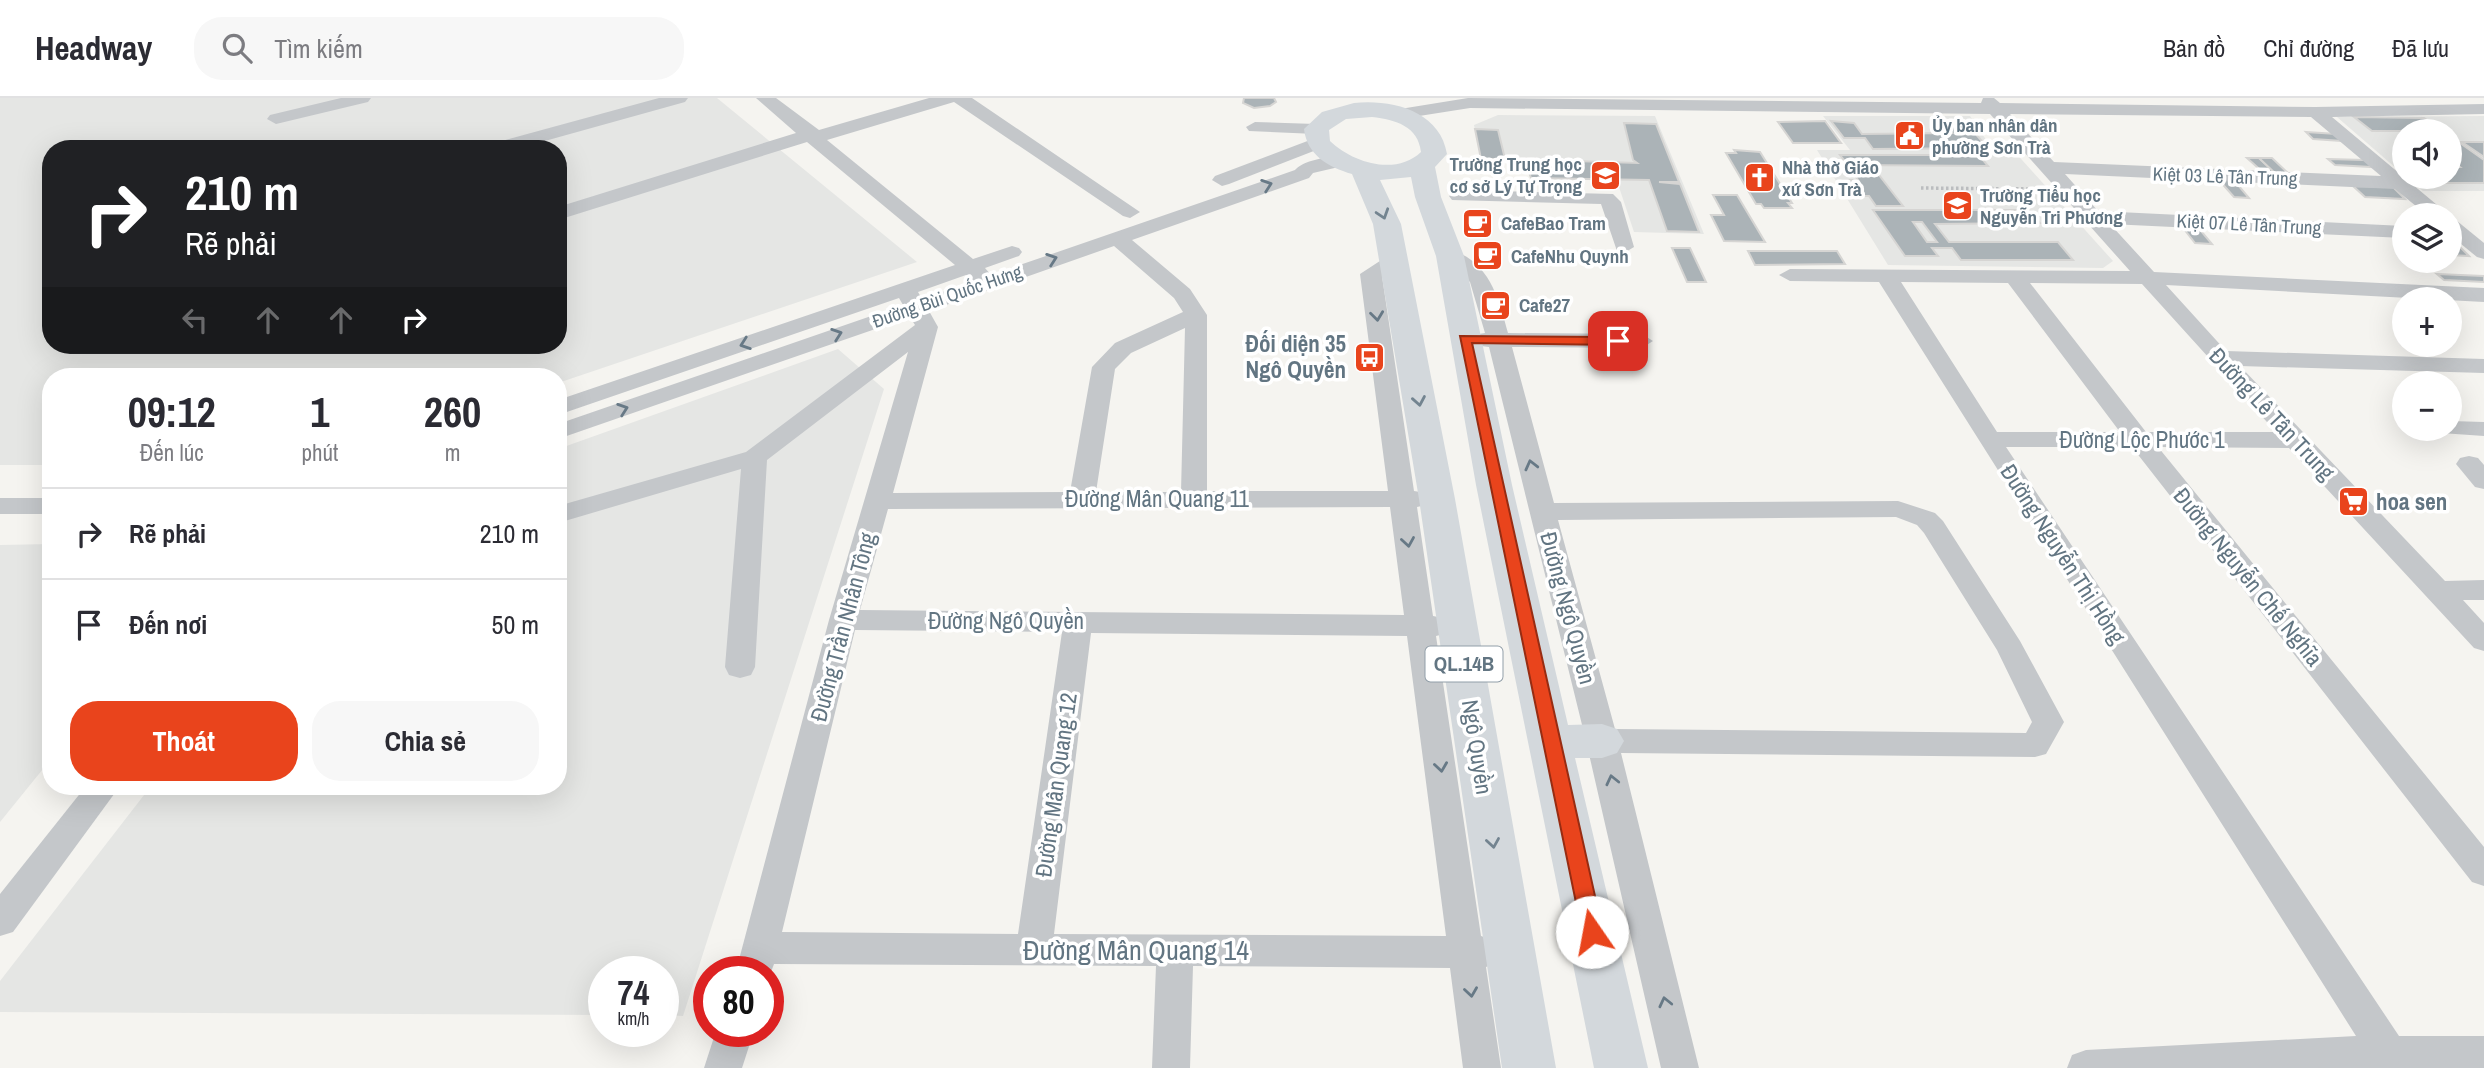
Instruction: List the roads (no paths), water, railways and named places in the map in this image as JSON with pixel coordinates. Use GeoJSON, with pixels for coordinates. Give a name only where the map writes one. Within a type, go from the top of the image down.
{"type":"FeatureCollection","features":[{"type":"Feature","properties":{"kind":"highway"},"geometry":{"type":"LineString","coordinates":[[1383,106],[1427,133],[1434,154],[1422,165],[1384,172],[1363,170],[1336,162],[1318,123],[1346,112],[1383,106]]}},
{"type":"Feature","properties":{"kind":"highway","name":"QL.14B"},"geometry":{"type":"LineString","coordinates":[[1422,165],[1428,197],[1482,340],[1552,742],[1621,1068]]}},
{"type":"Feature","properties":{"kind":"highway","name":"Ngô Quyền"},"geometry":{"type":"LineString","coordinates":[[1363,170],[1387,224],[1419,499],[1440,626],[1511,952],[1529,1068]]}},
{"type":"Feature","properties":{"kind":"highway"},"geometry":{"type":"LineString","coordinates":[[1552,742],[1602,741]]}},
{"type":"Feature","properties":{"kind":"street"},"geometry":{"type":"LineString","coordinates":[[276,119],[362,98]]}},
{"type":"Feature","properties":{"kind":"street"},"geometry":{"type":"LineString","coordinates":[[527,140],[679,98]]}},
{"type":"Feature","properties":{"kind":"street"},"geometry":{"type":"LineString","coordinates":[[765,98],[988,282]]}},
{"type":"Feature","properties":{"kind":"street"},"geometry":{"type":"LineString","coordinates":[[567,211],[948,98]]}},
{"type":"Feature","properties":{"kind":"street"},"geometry":{"type":"LineString","coordinates":[[961,98],[1130,212]]}},
{"type":"Feature","properties":{"kind":"street"},"geometry":{"type":"LineString","coordinates":[[1383,106],[1991,103],[2318,105],[2335,112],[2484,109]]}},
{"type":"Feature","properties":{"kind":"street","name":"Đường Lê Tân Trung"},"geometry":{"type":"LineString","coordinates":[[1991,103],[2220,358],[2484,641]]}},
{"type":"Feature","properties":{"kind":"street"},"geometry":{"type":"LineString","coordinates":[[1427,133],[1466,112],[1496,104]]}},
{"type":"Feature","properties":{"kind":"street"},"geometry":{"type":"LineString","coordinates":[[2318,105],[2392,175]]}},
{"type":"Feature","properties":{"kind":"street"},"geometry":{"type":"LineString","coordinates":[[1255,127],[1318,123]]}},
{"type":"Feature","properties":{"kind":"street","name":"Đường Bùi Quốc Hưng"},"geometry":{"type":"LineString","coordinates":[[567,405],[916,308],[970,267],[1270,164],[1318,123]]}},
{"type":"Feature","properties":{"kind":"street","name":"Đường Bùi Quốc Hưng"},"geometry":{"type":"LineString","coordinates":[[567,429],[1302,174],[1306,169],[1336,162]]}},
{"type":"Feature","properties":{"kind":"street","name":"Kiệt 03 Lê Tân Trung"},"geometry":{"type":"LineString","coordinates":[[2050,168],[2392,183]]}},
{"type":"Feature","properties":{"kind":"street"},"geometry":{"type":"LineString","coordinates":[[2407,189],[2424,203]]}},
{"type":"Feature","properties":{"kind":"street"},"geometry":{"type":"LineString","coordinates":[[1459,196],[1606,198],[1611,202],[1624,247]]}},
{"type":"Feature","properties":{"kind":"street","name":"Kiệt 07 Lê Tân Trung"},"geometry":{"type":"LineString","coordinates":[[2092,217],[2392,231]]}},
{"type":"Feature","properties":{"kind":"street"},"geometry":{"type":"LineString","coordinates":[[1115,237],[1182,294],[1196,315],[1194,498]]}},
{"type":"Feature","properties":{"kind":"street"},"geometry":{"type":"LineString","coordinates":[[1790,275],[1885,274],[2016,279],[2147,278],[2484,295]]}},
{"type":"Feature","properties":{"kind":"street","name":"Đường Nguyễn Thị Hồng"},"geometry":{"type":"LineString","coordinates":[[1885,274],[2368,1058]]}},
{"type":"Feature","properties":{"kind":"street","name":"Đường Nguyễn Chế Nghĩa"},"geometry":{"type":"LineString","coordinates":[[2016,279],[2139,440],[2484,872]]}},
{"type":"Feature","properties":{"kind":"street"},"geometry":{"type":"LineString","coordinates":[[567,512],[755,457],[916,308]]}},
{"type":"Feature","properties":{"kind":"street","name":"Đường Trần Nhân Tông"},"geometry":{"type":"LineString","coordinates":[[758,956],[843,620],[877,501],[916,308]]}},
{"type":"Feature","properties":{"kind":"street"},"geometry":{"type":"LineString","coordinates":[[1082,499],[1104,367],[1123,348],[1196,315]]}},
{"type":"Feature","properties":{"kind":"street"},"geometry":{"type":"LineString","coordinates":[[1482,340],[1642,341]]}},
{"type":"Feature","properties":{"kind":"street","name":"Đường Ngô Quyền"},"geometry":{"type":"LineString","coordinates":[[1482,340],[1543,512],[1602,741],[1680,1068]]}},
{"type":"Feature","properties":{"kind":"street"},"geometry":{"type":"LineString","coordinates":[[2220,358],[2484,366]]}},
{"type":"Feature","properties":{"kind":"street"},"geometry":{"type":"LineString","coordinates":[[2462,428],[2484,429]]}},
{"type":"Feature","properties":{"kind":"street","name":"Đường Lộc Phước 1"},"geometry":{"type":"LineString","coordinates":[[1989,439],[2296,440]]}},
{"type":"Feature","properties":{"kind":"street"},"geometry":{"type":"LineString","coordinates":[[740,667],[755,457]]}},
{"type":"Feature","properties":{"kind":"street","name":"Đường Mân Quang 11"},"geometry":{"type":"LineString","coordinates":[[877,501],[1419,499]]}},
{"type":"Feature","properties":{"kind":"street"},"geometry":{"type":"LineString","coordinates":[[0,506],[42,506]]}},
{"type":"Feature","properties":{"kind":"street"},"geometry":{"type":"LineString","coordinates":[[1543,512],[1898,509],[1926,519],[2010,648],[2048,722],[2035,745],[1602,741]]}},
{"type":"Feature","properties":{"kind":"street"},"geometry":{"type":"LineString","coordinates":[[2437,591],[2484,590]]}},
{"type":"Feature","properties":{"kind":"street","name":"Đường Ngô Quyền"},"geometry":{"type":"LineString","coordinates":[[843,620],[1440,626]]}},
{"type":"Feature","properties":{"kind":"street","name":"Đường Mân Quang 12"},"geometry":{"type":"LineString","coordinates":[[1034,950],[1078,621]]}},
{"type":"Feature","properties":{"kind":"street"},"geometry":{"type":"LineString","coordinates":[[1440,626],[1466,952],[1482,1068]]}},
{"type":"Feature","properties":{"kind":"street"},"geometry":{"type":"LineString","coordinates":[[0,922],[97,795]]}},
{"type":"Feature","properties":{"kind":"street","name":"Đường Mân Quang 14"},"geometry":{"type":"LineString","coordinates":[[784,959],[1034,950],[1511,952]]}},
{"type":"Feature","properties":{"kind":"street"},"geometry":{"type":"LineString","coordinates":[[1171,1068],[1175,951]]}},
{"type":"Feature","properties":{"kind":"street"},"geometry":{"type":"LineString","coordinates":[[723,1068],[730,1047]]}},
{"type":"Feature","properties":{"kind":"street"},"geometry":{"type":"LineString","coordinates":[[2086,1068],[2484,1054]]}},
{"type":"Feature","properties":{"kind":"place","name":"Ủy ban nhân dân phường Sơn Trà"},"geometry":{"type":"Point","coordinates":[1909,136]}},
{"type":"Feature","properties":{"kind":"place","name":"Trường Trung học cơ sở Lý Tự Trọng"},"geometry":{"type":"Point","coordinates":[1605,175]}},
{"type":"Feature","properties":{"kind":"place","name":"Nhà thờ Giáo xứ Sơn Trà"},"geometry":{"type":"Point","coordinates":[1759,178]}},
{"type":"Feature","properties":{"kind":"place","name":"Trường Tiểu học Nguyễn Tri Phương"},"geometry":{"type":"Point","coordinates":[1957,206]}},
{"type":"Feature","properties":{"kind":"place","name":"CafeBao Tram"},"geometry":{"type":"Point","coordinates":[1478,223]}},
{"type":"Feature","properties":{"kind":"place","name":"CafeNhu Quynh"},"geometry":{"type":"Point","coordinates":[1488,256]}},
{"type":"Feature","properties":{"kind":"place","name":"Cafe27"},"geometry":{"type":"Point","coordinates":[1496,305]}},
{"type":"Feature","properties":{"kind":"place","name":"Đối diện 35 Ngô Quyền"},"geometry":{"type":"Point","coordinates":[1369,357]}},
{"type":"Feature","properties":{"kind":"place","name":"hoa sen"},"geometry":{"type":"Point","coordinates":[2353,502]}}]}
